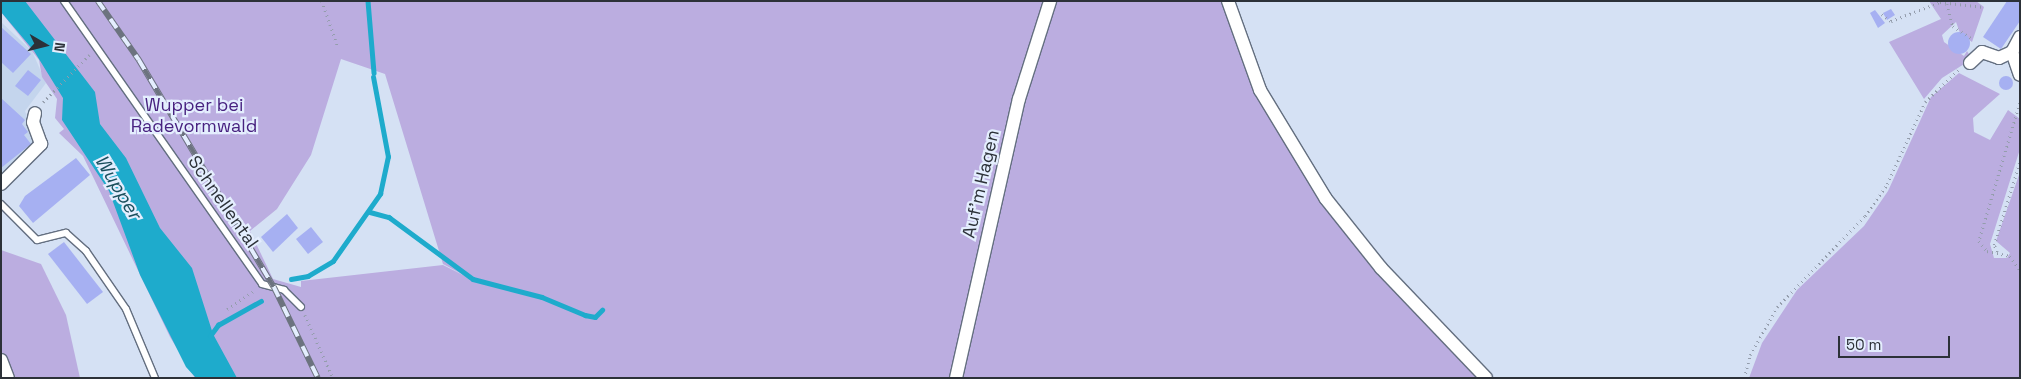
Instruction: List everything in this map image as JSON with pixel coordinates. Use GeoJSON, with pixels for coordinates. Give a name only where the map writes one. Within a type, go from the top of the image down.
{"type":"FeatureCollection","features":[{"type":"Feature","properties":{"kind":"street","name":"Auf'm Hagen"},"geometry":{"type":"LineString","coordinates":[[956,378],[1019,99],[1050,1]]}},
{"type":"Feature","properties":{"kind":"street"},"geometry":{"type":"LineString","coordinates":[[1228,1],[1260,90],[1326,199],[1381,268],[1486,378]]}},
{"type":"Feature","properties":{"kind":"street"},"geometry":{"type":"LineString","coordinates":[[1970,63],[1982,52],[1999,58],[2012,52],[2020,37]]}},
{"type":"Feature","properties":{"kind":"street"},"geometry":{"type":"LineString","coordinates":[[2012,52],[2020,75]]}},
{"type":"Feature","properties":{"kind":"street"},"geometry":{"type":"LineString","coordinates":[[1,184],[41,144],[33,122],[35,112]]}},
{"type":"Feature","properties":{"kind":"street"},"geometry":{"type":"LineString","coordinates":[[1,360],[8,378]]}},
{"type":"Feature","properties":{"kind":"lane","name":"Schnellental"},"geometry":{"type":"LineString","coordinates":[[64,1],[262,284],[284,290],[301,307]]}},
{"type":"Feature","properties":{"kind":"lane"},"geometry":{"type":"LineString","coordinates":[[1,204],[37,240],[66,234],[86,251],[126,309],[155,378]]}},
{"type":"Feature","properties":{"kind":"path"},"geometry":{"type":"LineString","coordinates":[[322,1],[338,47]]}},
{"type":"Feature","properties":{"kind":"path"},"geometry":{"type":"LineString","coordinates":[[1882,14],[1886,21],[1940,2],[1984,7]]}},
{"type":"Feature","properties":{"kind":"path"},"geometry":{"type":"LineString","coordinates":[[1947,4],[1953,26],[1972,39]]}},
{"type":"Feature","properties":{"kind":"path"},"geometry":{"type":"LineString","coordinates":[[50,93],[88,56]]}},
{"type":"Feature","properties":{"kind":"path"},"geometry":{"type":"LineString","coordinates":[[1744,378],[1750,355],[1777,307],[1865,216],[1886,184],[1924,102],[1944,79],[1970,63]]}},
{"type":"Feature","properties":{"kind":"path"},"geometry":{"type":"LineString","coordinates":[[2020,103],[2016,128],[1981,225],[1979,241],[1987,251],[2010,256],[2020,270]]}},
{"type":"Feature","properties":{"kind":"path"},"geometry":{"type":"LineString","coordinates":[[1997,252],[1994,245],[2020,161]]}},
{"type":"Feature","properties":{"kind":"path"},"geometry":{"type":"LineString","coordinates":[[227,309],[254,291]]}},
{"type":"Feature","properties":{"kind":"path"},"geometry":{"type":"LineString","coordinates":[[301,307],[333,378]]}},
{"type":"Feature","properties":{"kind":"shaded area"},"geometry":{"type":"Polygon","coordinates":[[[1,22],[32,51],[46,83],[25,111],[36,142],[1,173],[1,22]]]}},
{"type":"Feature","properties":{"kind":"green space","name":"Wupper bei Radevormwald"},"geometry":{"type":"Polygon","coordinates":[[[1,1],[1043,1],[998,160],[950,378],[195,378],[170,337],[83,156],[59,133],[64,129],[55,118],[57,99],[42,77],[39,60],[1,12],[1,1]],[[341,59],[311,155],[277,209],[250,231],[273,279],[301,287],[301,281],[443,265],[473,280],[443,264],[385,74],[341,59]]]}},
{"type":"Feature","properties":{"kind":"green space"},"geometry":{"type":"Polygon","coordinates":[[[1056,1],[1225,1],[1307,175],[1485,378],[961,378],[1024,101],[1056,1]]]}},
{"type":"Feature","properties":{"kind":"green space"},"geometry":{"type":"Polygon","coordinates":[[[1929,1],[1976,1],[1984,7],[1972,42],[1960,33],[1956,22],[1942,35],[1944,42],[1964,56],[1967,51],[1972,59],[1942,78],[1924,99],[1889,42],[1941,19],[1929,1]]]}},
{"type":"Feature","properties":{"kind":"green space"},"geometry":{"type":"Polygon","coordinates":[[[1959,73],[2000,94],[1973,118],[1974,132],[1990,140],[2008,110],[2020,119],[2020,149],[1990,244],[1994,258],[2007,258],[2010,253],[1996,241],[2020,172],[2020,378],[1749,378],[1762,343],[1797,290],[1864,226],[1888,191],[1931,97],[1959,73]]]}},
{"type":"Feature","properties":{"kind":"green space"},"geometry":{"type":"Polygon","coordinates":[[[1,250],[41,264],[66,315],[80,378],[1,378],[1,250]]]}},
{"type":"Feature","properties":{"kind":"water","name":"Wupper"},"geometry":{"type":"Polygon","coordinates":[[[1,1],[25,1],[95,92],[100,124],[126,158],[160,228],[192,268],[213,334],[237,378],[196,378],[186,367],[140,275],[109,191],[62,120],[63,98],[34,51],[1,12],[1,1]]]}},
{"type":"Feature","properties":{"kind":"building"},"geometry":{"type":"Polygon","coordinates":[[[2007,1],[2020,1],[2020,21],[2001,49],[1983,37],[2007,1]]]}},
{"type":"Feature","properties":{"kind":"building"},"geometry":{"type":"Polygon","coordinates":[[[1891,9],[1895,15],[1887,20],[1883,13],[1891,9]]]}},
{"type":"Feature","properties":{"kind":"building"},"geometry":{"type":"Polygon","coordinates":[[[1875,10],[1885,23],[1878,28],[1870,13],[1875,10]]]}},
{"type":"Feature","properties":{"kind":"building"},"geometry":{"type":"Polygon","coordinates":[[[1,27],[31,54],[13,73],[1,62],[1,27]]]}},
{"type":"Feature","properties":{"kind":"building"},"geometry":{"type":"Polygon","coordinates":[[[1959,32],[1967,35],[1970,43],[1967,51],[1959,54],[1951,51],[1948,43],[1951,35],[1959,32]]]}},
{"type":"Feature","properties":{"kind":"building"},"geometry":{"type":"Polygon","coordinates":[[[28,70],[41,80],[28,96],[15,86],[28,70]]]}},
{"type":"Feature","properties":{"kind":"building"},"geometry":{"type":"Polygon","coordinates":[[[2006,76],[2011,78],[2013,83],[2011,88],[2006,90],[2001,88],[1999,83],[2001,78],[2006,76]]]}},
{"type":"Feature","properties":{"kind":"building"},"geometry":{"type":"Polygon","coordinates":[[[1,98],[25,120],[22,124],[28,132],[24,135],[31,144],[1,168],[1,98]]]}},
{"type":"Feature","properties":{"kind":"building"},"geometry":{"type":"Polygon","coordinates":[[[76,158],[90,175],[33,223],[19,206],[25,196],[76,158]]]}},
{"type":"Feature","properties":{"kind":"building"},"geometry":{"type":"Polygon","coordinates":[[[287,214],[298,228],[273,252],[261,237],[287,214]]]}},
{"type":"Feature","properties":{"kind":"building"},"geometry":{"type":"Polygon","coordinates":[[[311,227],[323,242],[308,254],[296,239],[311,227]]]}},
{"type":"Feature","properties":{"kind":"building"},"geometry":{"type":"Polygon","coordinates":[[[64,242],[103,292],[87,304],[48,254],[64,242]]]}},
{"type":"Feature","properties":{"kind":"waterway"},"geometry":{"type":"LineString","coordinates":[[368,1],[374,73]]}},
{"type":"Feature","properties":{"kind":"waterway"},"geometry":{"type":"LineString","coordinates":[[291,279],[308,276],[333,261],[380,194],[388,157],[373,77]]}},
{"type":"Feature","properties":{"kind":"waterway"},"geometry":{"type":"LineString","coordinates":[[370,212],[389,217],[473,279],[542,297],[585,315],[595,317],[602,310]]}},
{"type":"Feature","properties":{"kind":"waterway"},"geometry":{"type":"LineString","coordinates":[[210,336],[218,325],[261,301]]}},
{"type":"Feature","properties":{"kind":"railway"},"geometry":{"type":"LineString","coordinates":[[98,1],[139,60],[274,287],[318,378]]}}]}
